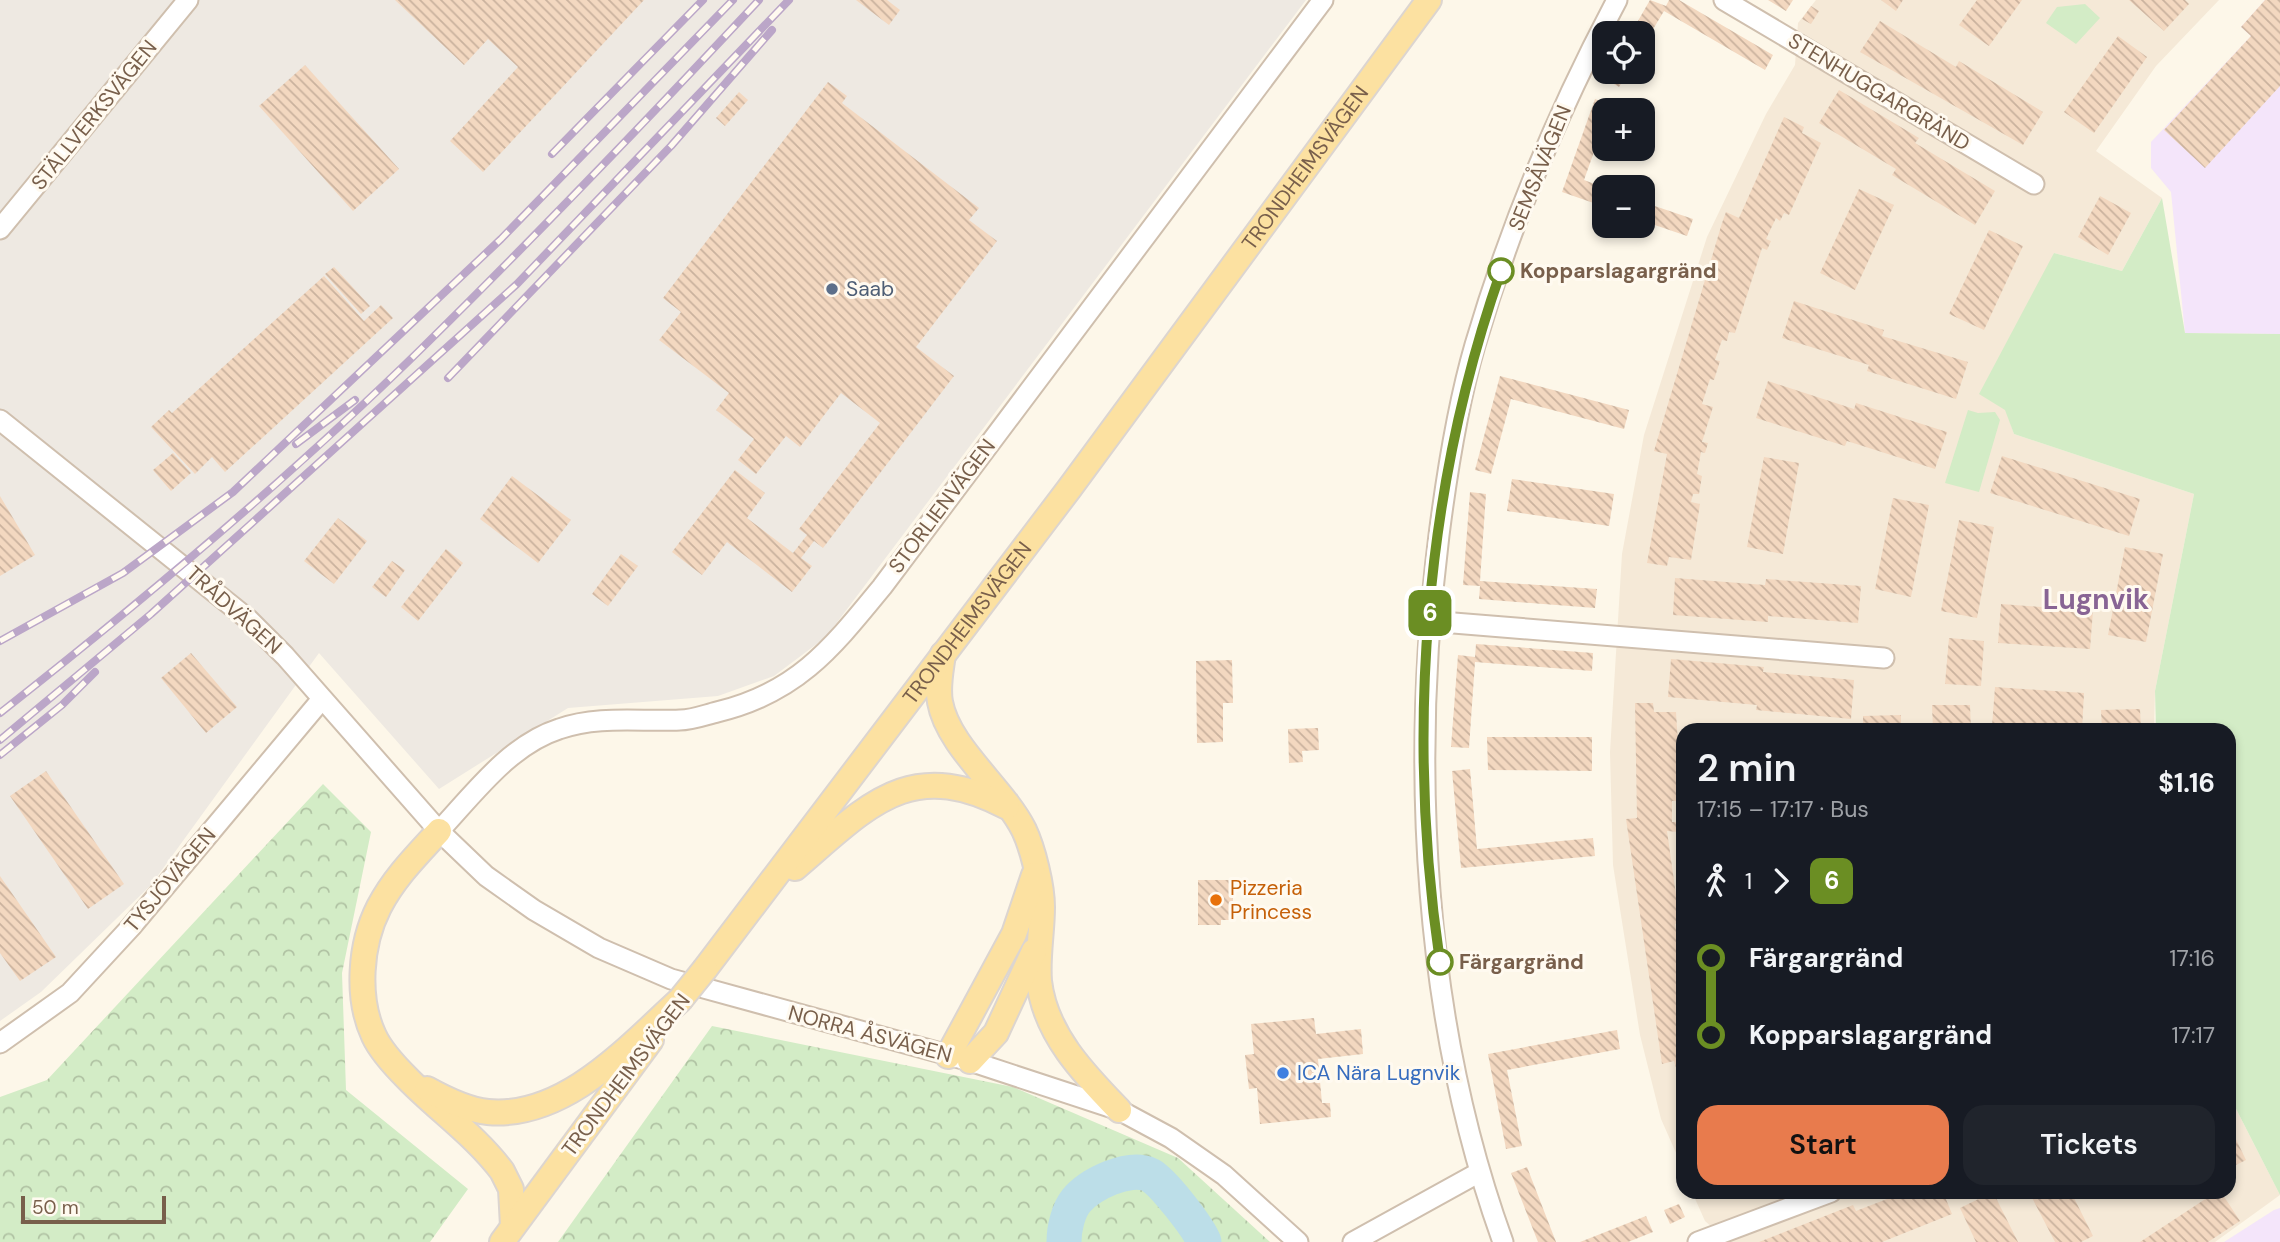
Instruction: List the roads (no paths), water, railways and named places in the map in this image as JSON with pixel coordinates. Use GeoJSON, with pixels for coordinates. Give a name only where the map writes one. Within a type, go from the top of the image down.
{"type":"FeatureCollection","features":[{"type":"Feature","properties":{"kind":"main road","name":"TRONDHEIMSVÄGEN"},"geometry":{"type":"LineString","coordinates":[[508,1234],[680,1000],[1077,478],[1429,0]]}},
{"type":"Feature","properties":{"kind":"main road"},"geometry":{"type":"LineString","coordinates":[[944,651],[939,679],[940,702],[947,722],[1010,809],[1033,852],[1042,905],[1039,937],[1040,983],[1063,1045],[1086,1076],[1119,1110]]}},
{"type":"Feature","properties":{"kind":"main road"},"geometry":{"type":"LineString","coordinates":[[762,895],[856,816],[906,788],[930,784],[956,785],[982,793],[1010,809]]}},
{"type":"Feature","properties":{"kind":"main road"},"geometry":{"type":"LineString","coordinates":[[439,831],[406,865],[379,908],[367,943],[361,975],[366,1011],[374,1037],[405,1077],[492,1158],[502,1171],[511,1189],[508,1234]]}},
{"type":"Feature","properties":{"kind":"main road"},"geometry":{"type":"LineString","coordinates":[[959,1058],[1014,934],[1035,871]]}},
{"type":"Feature","properties":{"kind":"main road"},"geometry":{"type":"LineString","coordinates":[[959,1058],[996,1033],[1013,1002],[1039,937]]}},
{"type":"Feature","properties":{"kind":"main road"},"geometry":{"type":"LineString","coordinates":[[405,1077],[444,1097],[487,1112],[512,1111],[569,1091],[600,1070],[680,1000]]}},
{"type":"Feature","properties":{"kind":"street","name":"STÄLLVERKSVÄGEN"},"geometry":{"type":"LineString","coordinates":[[0,229],[188,0]]}},
{"type":"Feature","properties":{"kind":"street","name":"STORLIENVÄGEN"},"geometry":{"type":"LineString","coordinates":[[439,831],[513,754],[558,729],[613,719],[684,720],[743,706],[793,681],[831,649],[882,587],[1323,0]]}},
{"type":"Feature","properties":{"kind":"street","name":"SEMSÅVÄGEN"},"geometry":{"type":"LineString","coordinates":[[1503,1242],[1478,1173],[1451,1042],[1430,893],[1423,744],[1429,621],[1447,472],[1475,346],[1525,201],[1578,74],[1618,0]]}},
{"type":"Feature","properties":{"kind":"street","name":"STENHUGGARGRÄND"},"geometry":{"type":"LineString","coordinates":[[1724,0],[2034,184]]}},
{"type":"Feature","properties":{"kind":"street","name":"TRÅDVÄGEN"},"geometry":{"type":"LineString","coordinates":[[0,420],[248,619],[439,831]]}},
{"type":"Feature","properties":{"kind":"street"},"geometry":{"type":"LineString","coordinates":[[1429,621],[1884,658]]}},
{"type":"Feature","properties":{"kind":"street","name":"TYSJÖVÄGEN"},"geometry":{"type":"LineString","coordinates":[[0,1043],[70,993],[131,927],[322,699]]}},
{"type":"Feature","properties":{"kind":"street","name":"NORRA ÅSVÄGEN"},"geometry":{"type":"LineString","coordinates":[[439,831],[486,876],[534,910],[599,947],[671,979],[959,1058],[1119,1110],[1171,1138],[1224,1175],[1298,1242]]}},
{"type":"Feature","properties":{"kind":"street"},"geometry":{"type":"LineString","coordinates":[[1353,1242],[1478,1173]]}},
{"type":"Feature","properties":{"kind":"street"},"geometry":{"type":"LineString","coordinates":[[1698,1242],[1813,1199]]}},
{"type":"Feature","properties":{"kind":"waterway"},"geometry":{"type":"LineString","coordinates":[[1064,1242],[1067,1220],[1076,1201],[1100,1183],[1132,1172],[1150,1175],[1156,1179],[1180,1206],[1204,1242]]}},
{"type":"Feature","properties":{"kind":"railway"},"geometry":{"type":"LineString","coordinates":[[552,154],[703,0]]}},
{"type":"Feature","properties":{"kind":"railway"},"geometry":{"type":"LineString","coordinates":[[0,641],[123,573],[233,492],[501,239],[733,0]]}},
{"type":"Feature","properties":{"kind":"railway"},"geometry":{"type":"LineString","coordinates":[[0,713],[215,537],[370,398],[549,221],[759,0]]}},
{"type":"Feature","properties":{"kind":"railway"},"geometry":{"type":"LineString","coordinates":[[0,740],[151,614],[517,284],[789,0]]}},
{"type":"Feature","properties":{"kind":"railway"},"geometry":{"type":"LineString","coordinates":[[448,378],[671,146],[772,30]]}},
{"type":"Feature","properties":{"kind":"railway"},"geometry":{"type":"LineString","coordinates":[[296,444],[355,400]]}},
{"type":"Feature","properties":{"kind":"railway"},"geometry":{"type":"LineString","coordinates":[[0,755],[62,705],[95,672]]}},
{"type":"Feature","properties":{"kind":"place","name":"Kopparslagargränd"},"geometry":{"type":"Point","coordinates":[1501,271]}},
{"type":"Feature","properties":{"kind":"place","name":"Saab"},"geometry":{"type":"Point","coordinates":[832,289]}},
{"type":"Feature","properties":{"kind":"place","name":"Pizzeria Princess"},"geometry":{"type":"Point","coordinates":[1216,900]}},
{"type":"Feature","properties":{"kind":"place","name":"Färgargränd"},"geometry":{"type":"Point","coordinates":[1440,962]}},
{"type":"Feature","properties":{"kind":"place","name":"ICA Nära Lugnvik"},"geometry":{"type":"Point","coordinates":[1283,1073]}},
{"type":"Feature","properties":{"kind":"district","name":"Lugnvik"},"geometry":{"type":"Point","coordinates":[2096,599]}}]}
